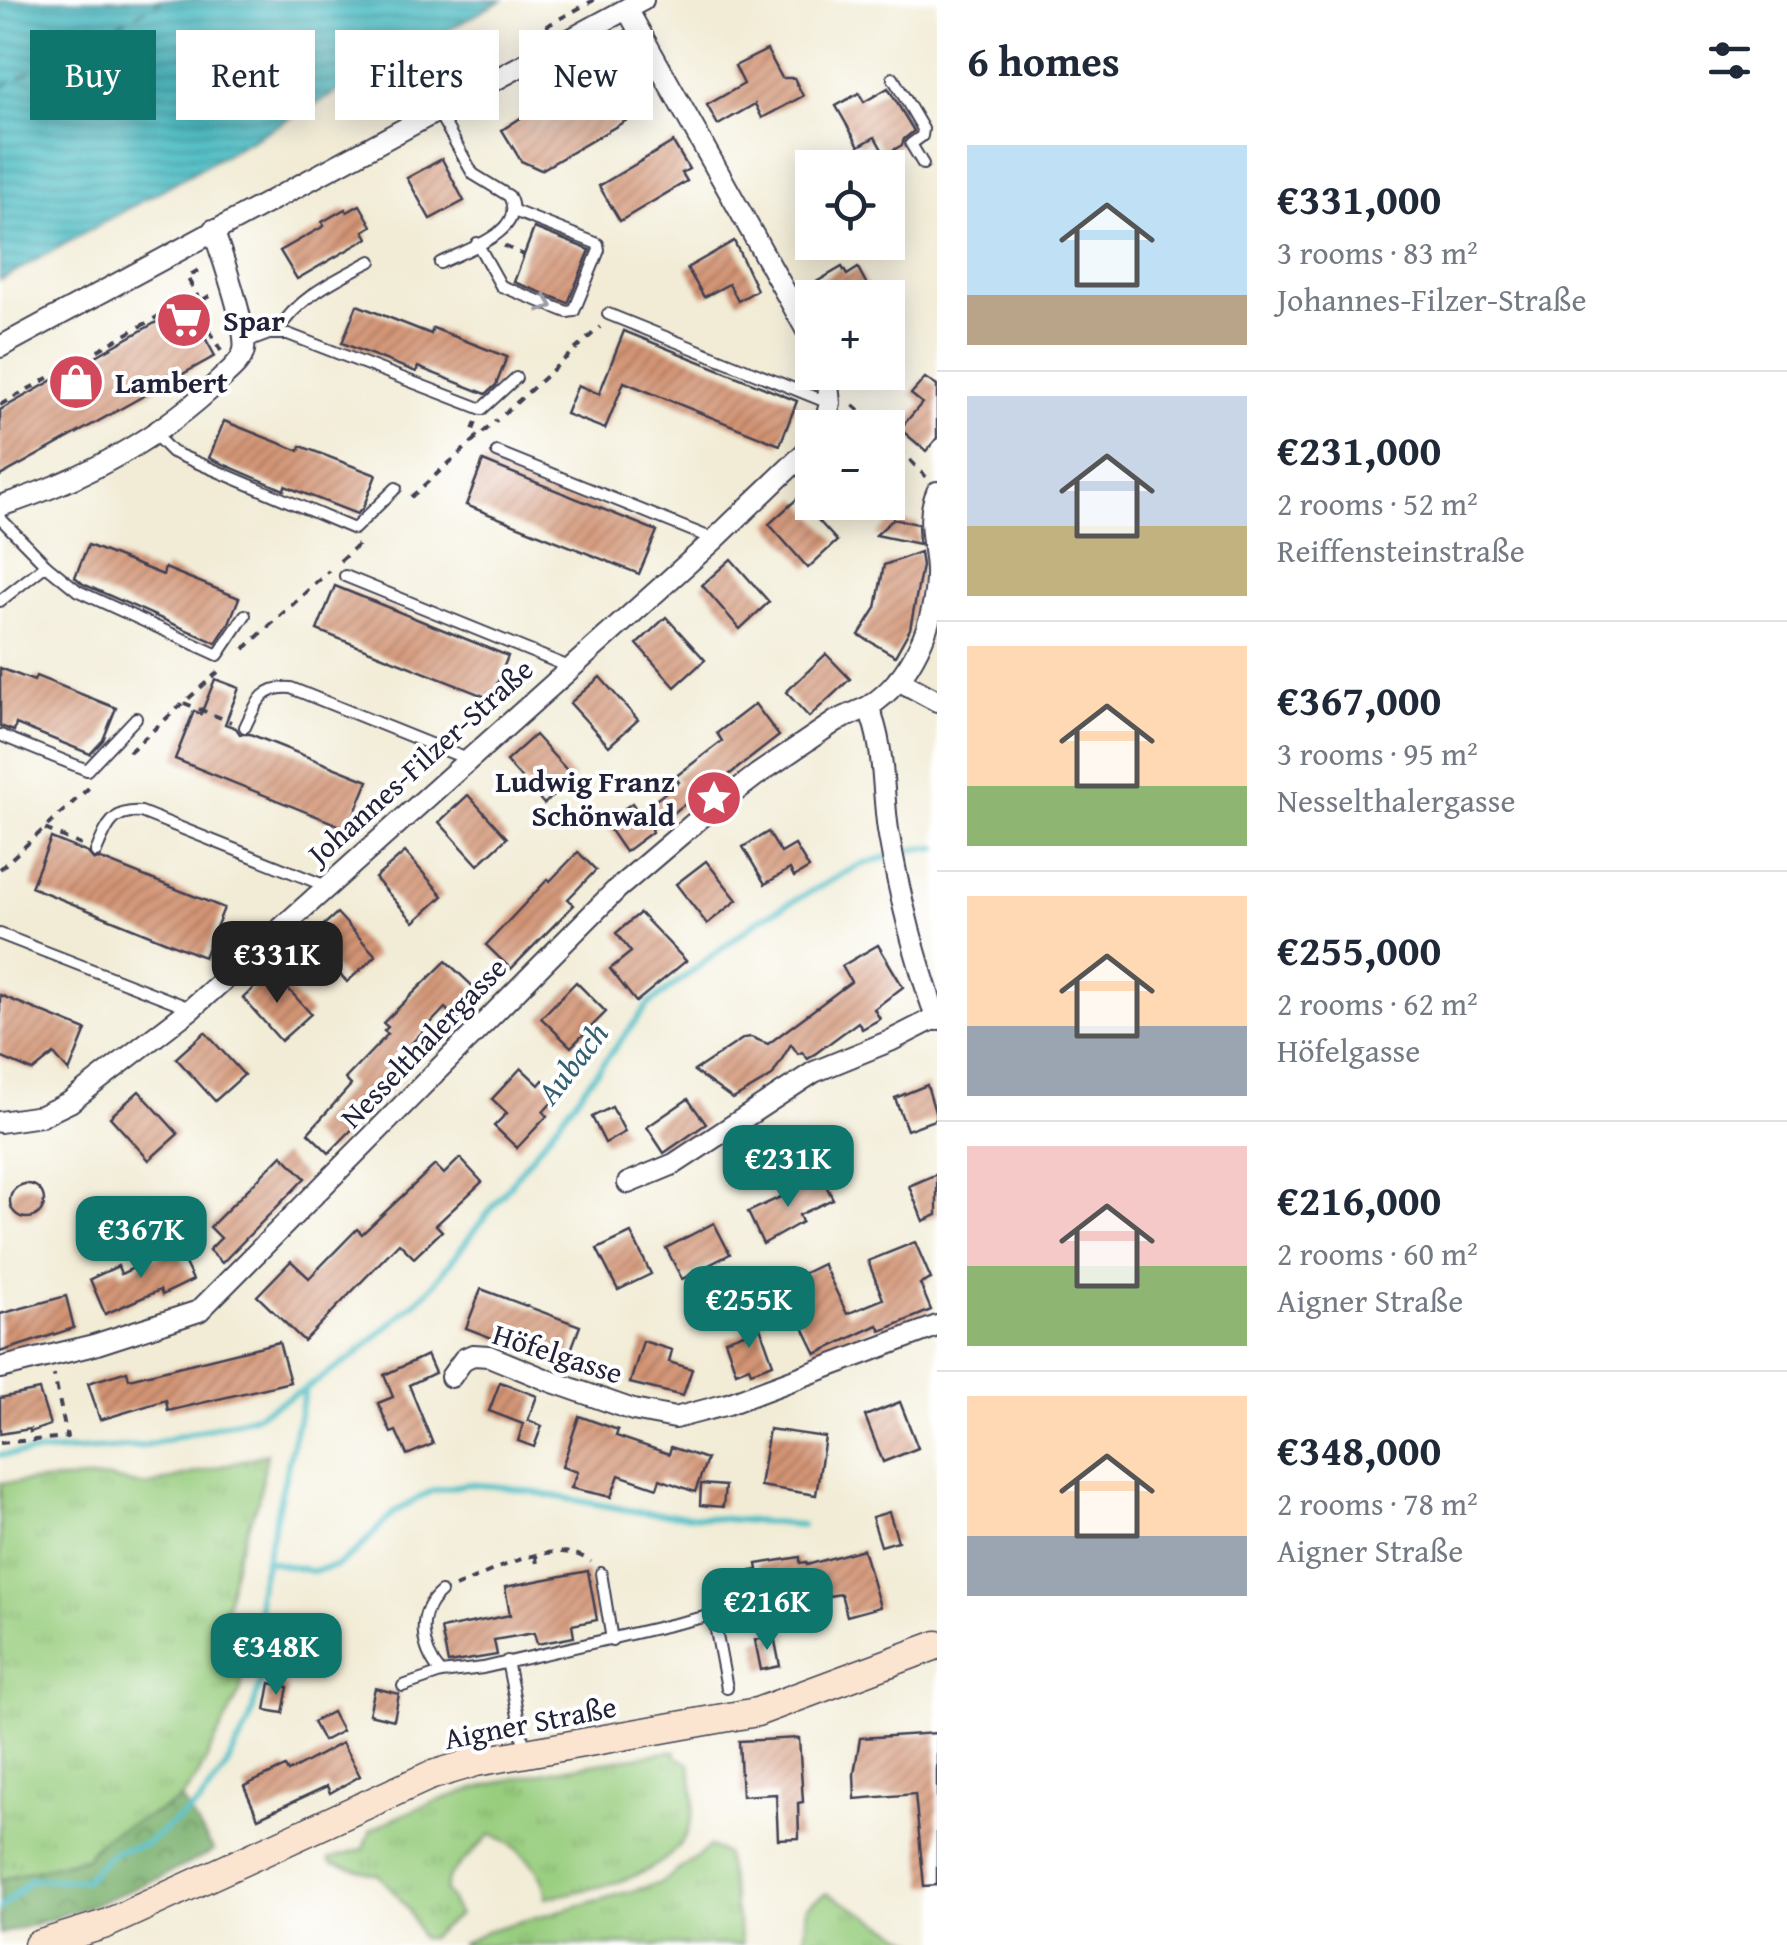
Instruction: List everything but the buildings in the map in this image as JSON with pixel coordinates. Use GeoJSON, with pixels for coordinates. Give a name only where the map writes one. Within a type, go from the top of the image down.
{"type":"FeatureCollection","features":[{"type":"Feature","properties":{"kind":"main road","name":"Aigner Straße"},"geometry":{"type":"LineString","coordinates":[[38,1945],[106,1924],[430,1776],[525,1752],[757,1712],[937,1645]]}},
{"type":"Feature","properties":{"kind":"street"},"geometry":{"type":"LineString","coordinates":[[589,30],[635,4],[644,30]]}},
{"type":"Feature","properties":{"kind":"street"},"geometry":{"type":"LineString","coordinates":[[653,55],[795,309]]}},
{"type":"Feature","properties":{"kind":"street"},"geometry":{"type":"LineString","coordinates":[[0,347],[417,120]]}},
{"type":"Feature","properties":{"kind":"street"},"geometry":{"type":"LineString","coordinates":[[0,506],[82,474],[154,434],[241,358],[244,344],[228,271],[213,230]]}},
{"type":"Feature","properties":{"kind":"street"},"geometry":{"type":"LineString","coordinates":[[827,410],[829,390]]}},
{"type":"Feature","properties":{"kind":"street","name":"Johannes-Filzer-Straße"},"geometry":{"type":"LineString","coordinates":[[0,1122],[41,1116],[70,1102],[191,1009],[714,540],[795,462]]}},
{"type":"Feature","properties":{"kind":"street","name":"Nesselthalergasse"},"geometry":{"type":"LineString","coordinates":[[0,1368],[199,1312],[631,877],[758,774],[836,721],[868,707],[898,680],[924,638],[932,610],[936,569],[930,518],[937,490]]}},
{"type":"Feature","properties":{"kind":"street"},"geometry":{"type":"LineString","coordinates":[[898,680],[937,701]]}},
{"type":"Feature","properties":{"kind":"street"},"geometry":{"type":"LineString","coordinates":[[628,1183],[674,1164],[814,1072],[890,1042],[937,1018],[915,956],[893,855],[880,741],[868,707]]}},
{"type":"Feature","properties":{"kind":"street","name":"Höfelgasse"},"geometry":{"type":"LineString","coordinates":[[451,1377],[464,1359],[490,1356],[550,1382],[633,1410],[675,1418],[728,1404],[937,1326]]}},
{"type":"Feature","properties":{"kind":"lane"},"geometry":{"type":"LineString","coordinates":[[894,78],[923,129],[922,136],[911,144],[923,164]]}},
{"type":"Feature","properties":{"kind":"lane"},"geometry":{"type":"LineString","coordinates":[[440,263],[506,228],[514,211],[510,196],[474,174],[442,120]]}},
{"type":"Feature","properties":{"kind":"lane"},"geometry":{"type":"LineString","coordinates":[[477,244],[501,286],[567,312],[574,311],[598,244],[514,211]]}},
{"type":"Feature","properties":{"kind":"lane"},"geometry":{"type":"LineString","coordinates":[[276,334],[284,320],[313,293],[371,261]]}},
{"type":"Feature","properties":{"kind":"lane"},"geometry":{"type":"LineString","coordinates":[[608,314],[830,399]]}},
{"type":"Feature","properties":{"kind":"lane"},"geometry":{"type":"LineString","coordinates":[[244,344],[276,334],[297,337],[482,409],[516,378]]}},
{"type":"Feature","properties":{"kind":"lane"},"geometry":{"type":"LineString","coordinates":[[154,434],[172,452],[354,529],[396,488]]}},
{"type":"Feature","properties":{"kind":"lane"},"geometry":{"type":"LineString","coordinates":[[497,452],[714,540]]}},
{"type":"Feature","properties":{"kind":"lane"},"geometry":{"type":"LineString","coordinates":[[0,518],[78,592],[218,655],[246,615]]}},
{"type":"Feature","properties":{"kind":"lane"},"geometry":{"type":"LineString","coordinates":[[0,601],[46,565]]}},
{"type":"Feature","properties":{"kind":"lane"},"geometry":{"type":"LineString","coordinates":[[344,576],[569,667]]}},
{"type":"Feature","properties":{"kind":"lane"},"geometry":{"type":"LineString","coordinates":[[246,727],[264,692],[277,686],[291,688],[467,758]]}},
{"type":"Feature","properties":{"kind":"lane"},"geometry":{"type":"LineString","coordinates":[[0,735],[87,770],[136,718]]}},
{"type":"Feature","properties":{"kind":"lane"},"geometry":{"type":"LineString","coordinates":[[96,852],[115,816],[127,811],[141,812],[327,886]]}},
{"type":"Feature","properties":{"kind":"lane"},"geometry":{"type":"LineString","coordinates":[[0,934],[191,1009]]}},
{"type":"Feature","properties":{"kind":"lane"},"geometry":{"type":"LineString","coordinates":[[601,1573],[612,1640]]}},
{"type":"Feature","properties":{"kind":"lane"},"geometry":{"type":"LineString","coordinates":[[441,1592],[426,1610],[424,1632],[430,1660],[441,1673]]}},
{"type":"Feature","properties":{"kind":"lane"},"geometry":{"type":"LineString","coordinates":[[403,1686],[441,1673],[483,1668],[712,1615],[726,1688]]}},
{"type":"Feature","properties":{"kind":"lane"},"geometry":{"type":"LineString","coordinates":[[507,1661],[525,1752]]}},
{"type":"Feature","properties":{"kind":"path"},"geometry":{"type":"LineString","coordinates":[[194,304],[187,277],[208,265]]}},
{"type":"Feature","properties":{"kind":"path"},"geometry":{"type":"LineString","coordinates":[[0,406],[191,298],[230,368]]}},
{"type":"Feature","properties":{"kind":"path"},"geometry":{"type":"LineString","coordinates":[[402,504],[599,328],[608,314]]}},
{"type":"Feature","properties":{"kind":"path"},"geometry":{"type":"LineString","coordinates":[[830,399],[862,410]]}},
{"type":"Feature","properties":{"kind":"path"},"geometry":{"type":"LineString","coordinates":[[905,455],[937,490]]}},
{"type":"Feature","properties":{"kind":"path"},"geometry":{"type":"LineString","coordinates":[[242,650],[368,534]]}},
{"type":"Feature","properties":{"kind":"path"},"geometry":{"type":"LineString","coordinates":[[127,754],[228,664]]}},
{"type":"Feature","properties":{"kind":"path"},"geometry":{"type":"LineString","coordinates":[[184,704],[246,727]]}},
{"type":"Feature","properties":{"kind":"path"},"geometry":{"type":"LineString","coordinates":[[0,869],[100,779]]}},
{"type":"Feature","properties":{"kind":"path"},"geometry":{"type":"LineString","coordinates":[[44,828],[96,852]]}},
{"type":"Feature","properties":{"kind":"path"},"geometry":{"type":"LineString","coordinates":[[0,1443],[67,1437],[50,1356]]}},
{"type":"Feature","properties":{"kind":"path"},"geometry":{"type":"LineString","coordinates":[[441,1592],[548,1550],[583,1556],[601,1573]]}},
{"type":"Feature","properties":{"kind":"path"},"geometry":{"type":"LineString","coordinates":[[536,1555],[537,1566]]}},
{"type":"Feature","properties":{"kind":"green space"},"geometry":{"type":"Polygon","coordinates":[[[267,1454],[258,1501],[237,1554],[226,1608],[243,1658],[241,1690],[198,1776],[181,1799],[157,1815],[127,1826],[86,1858],[0,1882],[0,1483],[108,1478],[146,1486],[267,1454]]]}},
{"type":"Feature","properties":{"kind":"green space"},"geometry":{"type":"Polygon","coordinates":[[[675,1751],[676,1756],[690,1764],[694,1797],[689,1827],[678,1847],[661,1862],[617,1882],[546,1898],[541,1878],[528,1859],[491,1834],[449,1876],[445,1890],[459,1915],[429,1938],[421,1938],[409,1910],[379,1875],[331,1863],[329,1859],[364,1849],[371,1830],[481,1787],[675,1751]]]}},
{"type":"Feature","properties":{"kind":"green space"},"geometry":{"type":"Polygon","coordinates":[[[181,1799],[214,1851],[109,1899],[0,1934],[0,1882],[86,1858],[104,1838],[181,1799]]]}},
{"type":"Feature","properties":{"kind":"green space"},"geometry":{"type":"Polygon","coordinates":[[[710,1847],[725,1854],[742,1945],[460,1945],[486,1931],[661,1883],[710,1847]]]}},
{"type":"Feature","properties":{"kind":"green space"},"geometry":{"type":"Polygon","coordinates":[[[827,1893],[922,1945],[804,1945],[807,1906],[827,1893]]]}},
{"type":"Feature","properties":{"kind":"water"},"geometry":{"type":"Polygon","coordinates":[[[0,0],[502,0],[448,30],[335,30],[335,93],[315,104],[315,30],[176,30],[176,120],[287,120],[0,280],[0,0]]]}},
{"type":"Feature","properties":{"kind":"waterway","name":"Aubach"},"geometry":{"type":"LineString","coordinates":[[0,1455],[143,1446],[253,1417],[305,1389],[353,1357],[429,1290],[648,1005],[760,919],[860,865],[915,849],[937,848]]}},
{"type":"Feature","properties":{"kind":"waterway","name":"Aubach"},"geometry":{"type":"LineString","coordinates":[[0,1909],[31,1879],[84,1881],[113,1852],[146,1844],[199,1804],[225,1769],[249,1723],[265,1666],[258,1594],[305,1390]]}},
{"type":"Feature","properties":{"kind":"waterway","name":"Aubach"},"geometry":{"type":"LineString","coordinates":[[265,1561],[312,1571],[336,1566],[356,1552],[393,1513],[431,1491],[467,1484],[505,1487],[639,1512],[802,1525]]}},
{"type":"Feature","properties":{"kind":"ferry route"},"geometry":{"type":"LineString","coordinates":[[0,88],[163,0]]}},
{"type":"Feature","properties":{"kind":"place","name":"Spar"},"geometry":{"type":"Point","coordinates":[184,320]}},
{"type":"Feature","properties":{"kind":"place","name":"Lambert"},"geometry":{"type":"Point","coordinates":[76,382]}},
{"type":"Feature","properties":{"kind":"place","name":"Ludwig Franz Schönwald"},"geometry":{"type":"Point","coordinates":[714,798]}}]}
